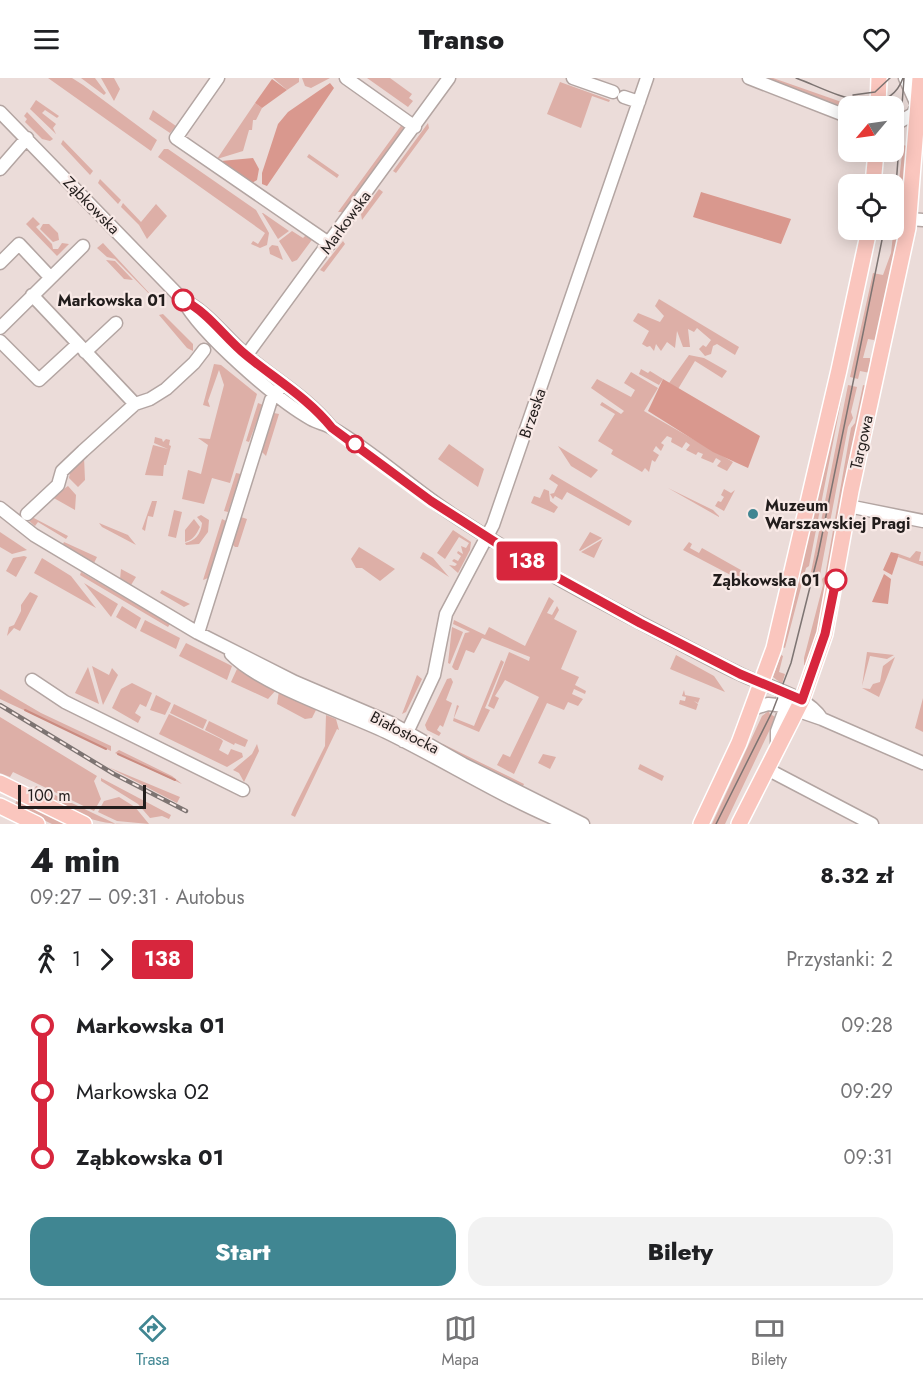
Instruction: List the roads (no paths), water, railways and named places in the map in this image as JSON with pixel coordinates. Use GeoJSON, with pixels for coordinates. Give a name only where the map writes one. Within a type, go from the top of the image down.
{"type":"FeatureCollection","features":[{"type":"Feature","properties":{"kind":"main road"},"geometry":{"type":"LineString","coordinates":[[878,96],[879,78]]}},
{"type":"Feature","properties":{"kind":"main road","name":"Targowa"},"geometry":{"type":"LineString","coordinates":[[739,824],[776,750],[828,624],[848,506],[916,220],[917,105],[920,78]]}},
{"type":"Feature","properties":{"kind":"main road"},"geometry":{"type":"LineString","coordinates":[[701,824],[752,709],[774,648],[867,240]]}},
{"type":"Feature","properties":{"kind":"main road"},"geometry":{"type":"LineString","coordinates":[[0,783],[84,824]]}},
{"type":"Feature","properties":{"kind":"main road"},"geometry":{"type":"LineString","coordinates":[[0,806],[37,824]]}},
{"type":"Feature","properties":{"kind":"street"},"geometry":{"type":"LineString","coordinates":[[218,78],[176,138],[330,244]]}},
{"type":"Feature","properties":{"kind":"street"},"geometry":{"type":"LineString","coordinates":[[346,78],[414,127]]}},
{"type":"Feature","properties":{"kind":"street","name":"Markowska"},"geometry":{"type":"LineString","coordinates":[[244,360],[449,78]]}},
{"type":"Feature","properties":{"kind":"street"},"geometry":{"type":"LineString","coordinates":[[573,78],[639,102]]}},
{"type":"Feature","properties":{"kind":"street","name":"Brzeska"},"geometry":{"type":"LineString","coordinates":[[405,737],[434,675],[446,614],[487,537],[647,78]]}},
{"type":"Feature","properties":{"kind":"street"},"geometry":{"type":"LineString","coordinates":[[749,78],[838,113]]}},
{"type":"Feature","properties":{"kind":"street"},"geometry":{"type":"LineString","coordinates":[[904,119],[913,114],[917,105],[905,78]]}},
{"type":"Feature","properties":{"kind":"street","name":"Ząbkowska"},"geometry":{"type":"LineString","coordinates":[[0,112],[183,300],[199,308],[244,360],[280,388],[311,419],[332,428],[431,501],[526,560],[680,643],[762,684]]}},
{"type":"Feature","properties":{"kind":"street"},"geometry":{"type":"LineString","coordinates":[[0,169],[27,138]]}},
{"type":"Feature","properties":{"kind":"street"},"geometry":{"type":"LineString","coordinates":[[0,263],[19,244],[50,277]]}},
{"type":"Feature","properties":{"kind":"street"},"geometry":{"type":"LineString","coordinates":[[0,328],[83,246]]}},
{"type":"Feature","properties":{"kind":"street"},"geometry":{"type":"LineString","coordinates":[[32,295],[135,404]]}},
{"type":"Feature","properties":{"kind":"street"},"geometry":{"type":"LineString","coordinates":[[0,341],[39,380],[116,323]]}},
{"type":"Feature","properties":{"kind":"street"},"geometry":{"type":"LineString","coordinates":[[27,514],[58,485],[62,471],[135,404],[150,399],[166,388],[194,363],[204,350]]}},
{"type":"Feature","properties":{"kind":"street"},"geometry":{"type":"LineString","coordinates":[[198,633],[271,400],[280,388]]}},
{"type":"Feature","properties":{"kind":"street"},"geometry":{"type":"LineString","coordinates":[[848,506],[923,521]]}},
{"type":"Feature","properties":{"kind":"street","name":"Białostocka"},"geometry":{"type":"LineString","coordinates":[[0,508],[34,535],[224,647],[235,659],[260,675],[405,737],[583,824]]}},
{"type":"Feature","properties":{"kind":"street"},"geometry":{"type":"LineString","coordinates":[[32,680],[65,702],[243,790]]}},
{"type":"Feature","properties":{"kind":"street"},"geometry":{"type":"LineString","coordinates":[[762,684],[778,691],[794,705]]}},
{"type":"Feature","properties":{"kind":"street"},"geometry":{"type":"LineString","coordinates":[[778,691],[794,705]]}},
{"type":"Feature","properties":{"kind":"street"},"geometry":{"type":"LineString","coordinates":[[752,709],[768,704],[813,708],[822,719],[923,763]]}},
{"type":"Feature","properties":{"kind":"street","name":"Białostocka"},"geometry":{"type":"LineString","coordinates":[[405,737],[478,782],[568,824]]}},
{"type":"Feature","properties":{"kind":"street"},"geometry":{"type":"LineString","coordinates":[[767,769],[872,824]]}},
{"type":"Feature","properties":{"kind":"waterway"},"geometry":{"type":"LineString","coordinates":[[25,710],[106,749]]}},
{"type":"Feature","properties":{"kind":"waterway"},"geometry":{"type":"LineString","coordinates":[[118,754],[175,780]]}},
{"type":"Feature","properties":{"kind":"tram line"},"geometry":{"type":"LineString","coordinates":[[796,78],[839,95],[870,102],[883,99],[895,92],[903,78]]}},
{"type":"Feature","properties":{"kind":"tram line"},"geometry":{"type":"LineString","coordinates":[[853,95],[875,92],[890,78]]}},
{"type":"Feature","properties":{"kind":"tram line"},"geometry":{"type":"LineString","coordinates":[[897,174],[904,78]]}},
{"type":"Feature","properties":{"kind":"tram line"},"geometry":{"type":"LineString","coordinates":[[716,824],[773,710],[791,663],[818,555],[882,240]]}},
{"type":"Feature","properties":{"kind":"railway"},"geometry":{"type":"LineString","coordinates":[[0,705],[114,774],[186,811]]}},
{"type":"Feature","properties":{"kind":"place","name":"Markowska 01"},"geometry":{"type":"Point","coordinates":[183,300]}},
{"type":"Feature","properties":{"kind":"place","name":"Muzeum Warszawskiej Pragi"},"geometry":{"type":"Point","coordinates":[753,514]}},
{"type":"Feature","properties":{"kind":"place","name":"Ząbkowska 01"},"geometry":{"type":"Point","coordinates":[836,580]}}]}
